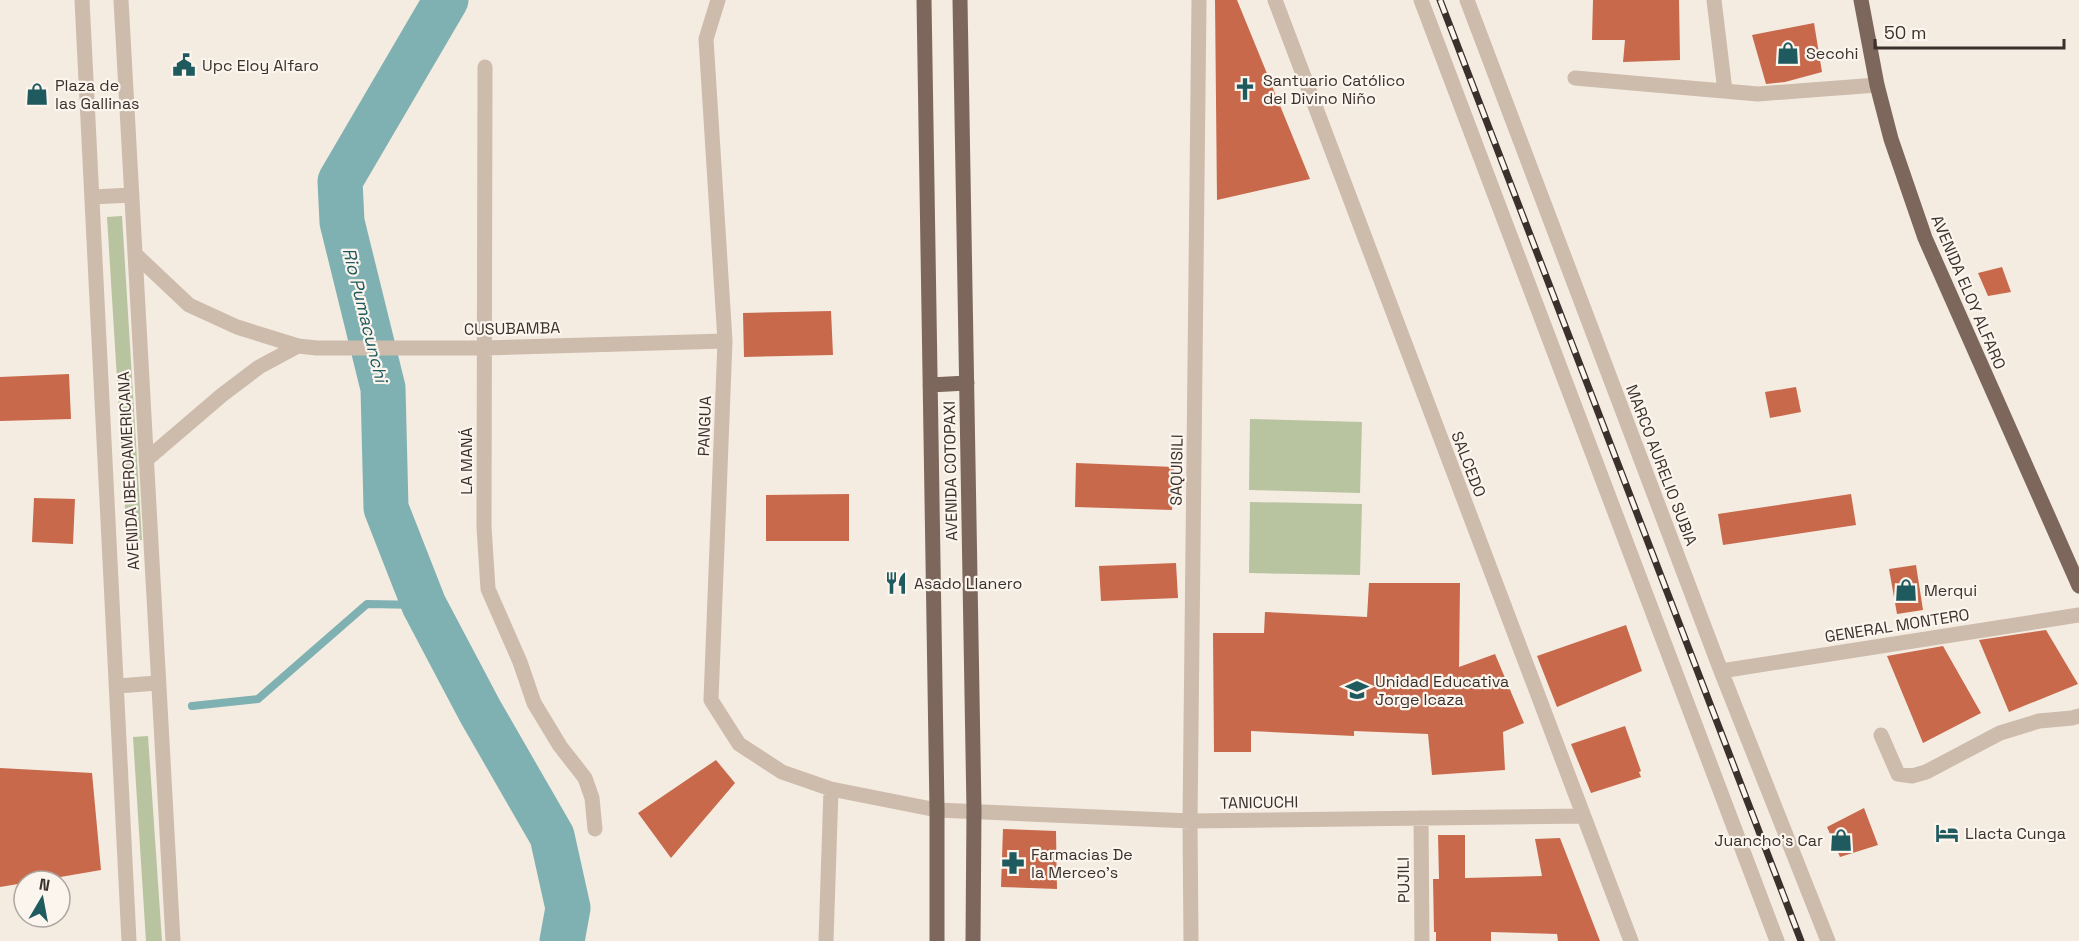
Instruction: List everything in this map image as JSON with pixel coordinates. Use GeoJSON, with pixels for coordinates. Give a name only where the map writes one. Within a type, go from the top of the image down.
{"type":"FeatureCollection","features":[{"type":"Feature","properties":{"kind":"main road","name":"AVENIDA COTOPAXI"},"geometry":{"type":"LineString","coordinates":[[924,0],[937,810],[937,941]]}},
{"type":"Feature","properties":{"kind":"main road","name":"AVENIDA COTOPAXI"},"geometry":{"type":"LineString","coordinates":[[960,0],[974,810],[973,941]]}},
{"type":"Feature","properties":{"kind":"main road","name":"AVENIDA ELOY ALFARO"},"geometry":{"type":"LineString","coordinates":[[1861,0],[1877,85],[1891,139],[1924,238],[2079,586]]}},
{"type":"Feature","properties":{"kind":"main road"},"geometry":{"type":"LineString","coordinates":[[930,385],[967,382]]}},
{"type":"Feature","properties":{"kind":"street","name":"AVENIDA IBEROAMERICANA"},"geometry":{"type":"LineString","coordinates":[[82,0],[129,941]]}},
{"type":"Feature","properties":{"kind":"street","name":"AVENIDA IBEROAMERICANA"},"geometry":{"type":"LineString","coordinates":[[121,0],[173,941]]}},
{"type":"Feature","properties":{"kind":"street","name":"PANGUA"},"geometry":{"type":"LineString","coordinates":[[718,0],[706,39],[725,341],[711,700],[739,744],[782,772],[831,789],[937,810]]}},
{"type":"Feature","properties":{"kind":"street","name":"SAQUISILI"},"geometry":{"type":"LineString","coordinates":[[1191,941],[1190,821],[1199,0]]}},
{"type":"Feature","properties":{"kind":"street","name":"SALCEDO"},"geometry":{"type":"LineString","coordinates":[[1275,0],[1631,941]]}},
{"type":"Feature","properties":{"kind":"street"},"geometry":{"type":"LineString","coordinates":[[1421,0],[1777,941]]}},
{"type":"Feature","properties":{"kind":"street","name":"MARCO AURELIO SUBIA"},"geometry":{"type":"LineString","coordinates":[[1467,0],[1721,670],[1828,941]]}},
{"type":"Feature","properties":{"kind":"street"},"geometry":{"type":"LineString","coordinates":[[1714,0],[1725,92]]}},
{"type":"Feature","properties":{"kind":"street","name":"LA MANÁ"},"geometry":{"type":"LineString","coordinates":[[485,67],[484,527],[488,590],[520,662],[534,703],[560,746],[585,778],[592,798],[596,829]]}},
{"type":"Feature","properties":{"kind":"street"},"geometry":{"type":"LineString","coordinates":[[1575,78],[1758,94],[1877,85]]}},
{"type":"Feature","properties":{"kind":"street"},"geometry":{"type":"LineString","coordinates":[[92,196],[132,195]]}},
{"type":"Feature","properties":{"kind":"street","name":"CUSUBAMBA"},"geometry":{"type":"LineString","coordinates":[[135,255],[189,305],[237,327],[298,346],[484,348],[725,341]]}},
{"type":"Feature","properties":{"kind":"street"},"geometry":{"type":"LineString","coordinates":[[146,460],[222,395],[259,368],[298,346]]}},
{"type":"Feature","properties":{"kind":"street","name":"GENERAL MONTERO"},"geometry":{"type":"LineString","coordinates":[[1721,670],[2079,615]]}},
{"type":"Feature","properties":{"kind":"street"},"geometry":{"type":"LineString","coordinates":[[118,687],[157,683]]}},
{"type":"Feature","properties":{"kind":"street"},"geometry":{"type":"LineString","coordinates":[[1881,735],[1898,774],[1912,776],[1926,772],[2000,733],[2038,721],[2079,716]]}},
{"type":"Feature","properties":{"kind":"street"},"geometry":{"type":"LineString","coordinates":[[826,941],[831,789]]}},
{"type":"Feature","properties":{"kind":"street","name":"TANICUCHI"},"geometry":{"type":"LineString","coordinates":[[937,810],[1190,821],[1583,816]]}},
{"type":"Feature","properties":{"kind":"street","name":"PUJILI"},"geometry":{"type":"LineString","coordinates":[[1421,818],[1422,941]]}},
{"type":"Feature","properties":{"kind":"green space"},"geometry":{"type":"Polygon","coordinates":[[[122,216],[142,540],[127,541],[107,217],[122,216]]]}},
{"type":"Feature","properties":{"kind":"green space"},"geometry":{"type":"Polygon","coordinates":[[[1250,419],[1362,422],[1360,493],[1249,490],[1250,419]]]}},
{"type":"Feature","properties":{"kind":"green space"},"geometry":{"type":"Polygon","coordinates":[[[1250,502],[1362,504],[1360,575],[1249,573],[1250,502]]]}},
{"type":"Feature","properties":{"kind":"green space"},"geometry":{"type":"Polygon","coordinates":[[[148,736],[162,941],[146,941],[133,737],[148,736]]]}},
{"type":"Feature","properties":{"kind":"building","name":"Santuario Católico del Divino Niño"},"geometry":{"type":"Polygon","coordinates":[[[1215,0],[1237,0],[1310,179],[1217,200],[1215,0]]]}},
{"type":"Feature","properties":{"kind":"building"},"geometry":{"type":"Polygon","coordinates":[[[1593,0],[1679,0],[1680,60],[1623,62],[1625,40],[1592,40],[1593,0]]]}},
{"type":"Feature","properties":{"kind":"building","name":"Secohi"},"geometry":{"type":"Polygon","coordinates":[[[1814,23],[1822,72],[1785,82],[1766,84],[1752,35],[1814,23]]]}},
{"type":"Feature","properties":{"kind":"building"},"geometry":{"type":"Polygon","coordinates":[[[2002,267],[2011,292],[1988,296],[1978,273],[2002,267]]]}},
{"type":"Feature","properties":{"kind":"building"},"geometry":{"type":"Polygon","coordinates":[[[831,311],[833,355],[744,357],[743,313],[831,311]]]}},
{"type":"Feature","properties":{"kind":"building"},"geometry":{"type":"Polygon","coordinates":[[[69,374],[71,419],[0,421],[0,377],[69,374]]]}},
{"type":"Feature","properties":{"kind":"building"},"geometry":{"type":"Polygon","coordinates":[[[1796,387],[1801,412],[1770,418],[1765,392],[1796,387]]]}},
{"type":"Feature","properties":{"kind":"building"},"geometry":{"type":"Polygon","coordinates":[[[1076,463],[1174,467],[1172,510],[1075,507],[1076,463]]]}},
{"type":"Feature","properties":{"kind":"building"},"geometry":{"type":"Polygon","coordinates":[[[849,494],[849,541],[766,541],[766,495],[849,494]]]}},
{"type":"Feature","properties":{"kind":"building"},"geometry":{"type":"Polygon","coordinates":[[[1851,494],[1856,525],[1723,545],[1718,514],[1851,494]]]}},
{"type":"Feature","properties":{"kind":"building"},"geometry":{"type":"Polygon","coordinates":[[[34,498],[75,499],[73,544],[32,542],[34,498]]]}},
{"type":"Feature","properties":{"kind":"building"},"geometry":{"type":"Polygon","coordinates":[[[1176,563],[1178,598],[1101,601],[1099,566],[1176,563]]]}},
{"type":"Feature","properties":{"kind":"building","name":"Merqui"},"geometry":{"type":"Polygon","coordinates":[[[1916,565],[1923,610],[1897,614],[1889,569],[1916,565]]]}},
{"type":"Feature","properties":{"kind":"building"},"geometry":{"type":"Polygon","coordinates":[[[1369,583],[1460,583],[1459,667],[1495,654],[1524,723],[1503,732],[1505,770],[1432,775],[1428,734],[1354,731],[1354,736],[1251,731],[1251,752],[1214,752],[1213,633],[1264,633],[1265,612],[1367,617],[1369,583]]]}},
{"type":"Feature","properties":{"kind":"building"},"geometry":{"type":"Polygon","coordinates":[[[1626,625],[1642,671],[1557,707],[1537,656],[1626,625]]]}},
{"type":"Feature","properties":{"kind":"building"},"geometry":{"type":"Polygon","coordinates":[[[2046,630],[2078,684],[2009,712],[1979,640],[2046,630]]]}},
{"type":"Feature","properties":{"kind":"building"},"geometry":{"type":"Polygon","coordinates":[[[1943,646],[1981,713],[1923,743],[1887,656],[1943,646]]]}},
{"type":"Feature","properties":{"kind":"building"},"geometry":{"type":"Polygon","coordinates":[[[1625,726],[1641,777],[1591,793],[1571,744],[1625,726]]]}},
{"type":"Feature","properties":{"kind":"building"},"geometry":{"type":"Polygon","coordinates":[[[716,760],[735,783],[671,858],[638,813],[716,760]]]}},
{"type":"Feature","properties":{"kind":"building"},"geometry":{"type":"Polygon","coordinates":[[[0,768],[92,773],[101,870],[72,875],[72,869],[12,869],[12,885],[0,887],[0,768]]]}},
{"type":"Feature","properties":{"kind":"building"},"geometry":{"type":"Polygon","coordinates":[[[1864,808],[1878,845],[1840,857],[1827,827],[1864,808]]]}},
{"type":"Feature","properties":{"kind":"building"},"geometry":{"type":"Polygon","coordinates":[[[1003,829],[1056,831],[1057,889],[1001,887],[1003,829]]]}},
{"type":"Feature","properties":{"kind":"building"},"geometry":{"type":"Polygon","coordinates":[[[1438,835],[1465,835],[1465,878],[1542,876],[1535,839],[1560,838],[1600,941],[1558,941],[1557,934],[1491,932],[1491,941],[1436,941],[1433,879],[1439,879],[1438,835]]]}},
{"type":"Feature","properties":{"kind":"waterway","name":"Rio Pumacunchi"},"geometry":{"type":"LineString","coordinates":[[446,0],[340,181],[342,222],[383,388],[386,508],[424,605],[480,711],[552,836],[568,908],[562,941]]}},
{"type":"Feature","properties":{"kind":"waterway"},"geometry":{"type":"LineString","coordinates":[[192,706],[258,699],[367,604],[424,605]]}},
{"type":"Feature","properties":{"kind":"railway"},"geometry":{"type":"LineString","coordinates":[[1440,0],[1801,941]]}},
{"type":"Feature","properties":{"kind":"place","name":"Secohi"},"geometry":{"type":"Point","coordinates":[1788,53]}},
{"type":"Feature","properties":{"kind":"place","name":"Upc Eloy Alfaro"},"geometry":{"type":"Point","coordinates":[184,65]}},
{"type":"Feature","properties":{"kind":"place","name":"Santuario Católico del Divino Niño"},"geometry":{"type":"Point","coordinates":[1245,89]}},
{"type":"Feature","properties":{"kind":"place","name":"Plaza de las Gallinas"},"geometry":{"type":"Point","coordinates":[37,94]}},
{"type":"Feature","properties":{"kind":"place","name":"Asado Llanero"},"geometry":{"type":"Point","coordinates":[896,583]}},
{"type":"Feature","properties":{"kind":"place","name":"Merqui"},"geometry":{"type":"Point","coordinates":[1906,590]}},
{"type":"Feature","properties":{"kind":"place","name":"Unidad Educativa Jorge Icaza"},"geometry":{"type":"Point","coordinates":[1357,690]}},
{"type":"Feature","properties":{"kind":"place","name":"Llacta Cunga"},"geometry":{"type":"Point","coordinates":[1947,833]}},
{"type":"Feature","properties":{"kind":"place","name":"Juancho's Car"},"geometry":{"type":"Point","coordinates":[1841,840]}},
{"type":"Feature","properties":{"kind":"place","name":"Farmacias De la Merceo's"},"geometry":{"type":"Point","coordinates":[1013,863]}}]}
